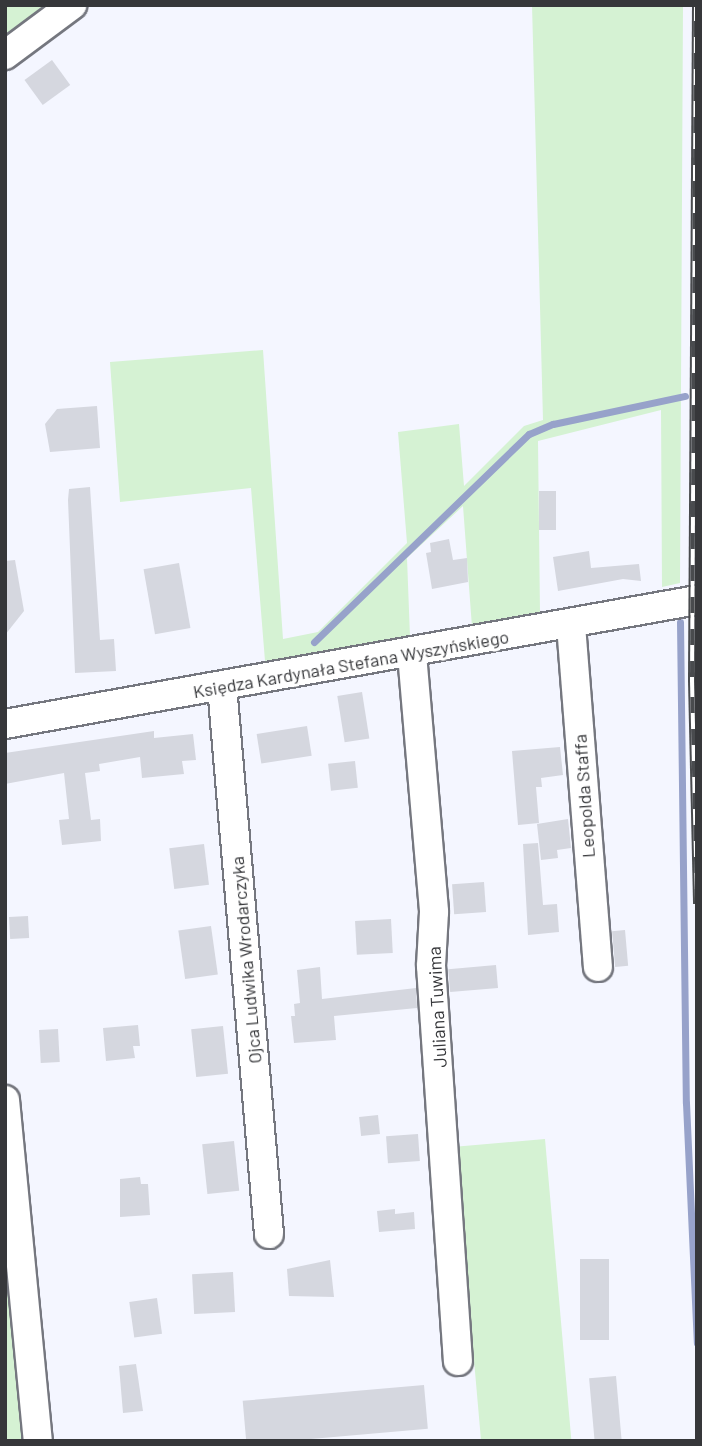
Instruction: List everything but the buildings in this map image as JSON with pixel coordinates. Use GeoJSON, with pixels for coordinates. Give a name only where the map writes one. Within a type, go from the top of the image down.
{"type":"FeatureCollection","features":[{"type":"Feature","properties":{"kind":"street"},"geometry":{"type":"LineString","coordinates":[[5,55],[72,5]]}},
{"type":"Feature","properties":{"kind":"street","name":"Księdza Kardynała Stefana Wyszyńskiego"},"geometry":{"type":"LineString","coordinates":[[5,724],[412,654],[697,600]]}},
{"type":"Feature","properties":{"kind":"street","name":"Leopolda Staffa"},"geometry":{"type":"LineString","coordinates":[[571,625],[598,967]]}},
{"type":"Feature","properties":{"kind":"street","name":"Juliana Tuwima"},"geometry":{"type":"LineString","coordinates":[[412,654],[434,912],[431,966],[458,1362]]}},
{"type":"Feature","properties":{"kind":"street","name":"Ojca Ludwika Wrodarczyka"},"geometry":{"type":"LineString","coordinates":[[222,686],[269,1234]]}},
{"type":"Feature","properties":{"kind":"street"},"geometry":{"type":"LineString","coordinates":[[5,1100],[38,1441]]}},
{"type":"Feature","properties":{"kind":"green space"},"geometry":{"type":"Polygon","coordinates":[[[5,5],[56,5],[5,43],[5,5]]]}},
{"type":"Feature","properties":{"kind":"green space"},"geometry":{"type":"Polygon","coordinates":[[[532,5],[683,5],[680,583],[662,587],[661,410],[538,441],[540,613],[472,627],[463,506],[407,558],[410,637],[265,661],[251,488],[120,502],[110,362],[263,350],[283,639],[318,632],[407,543],[398,432],[459,424],[464,486],[524,426],[543,420],[532,5]]]}},
{"type":"Feature","properties":{"kind":"green space"},"geometry":{"type":"Polygon","coordinates":[[[545,1139],[571,1441],[481,1441],[455,1147],[545,1139]]]}},
{"type":"Feature","properties":{"kind":"green space"},"geometry":{"type":"Polygon","coordinates":[[[5,1237],[24,1441],[5,1441],[5,1237]]]}},
{"type":"Feature","properties":{"kind":"waterway"},"geometry":{"type":"LineString","coordinates":[[314,642],[529,434],[553,424],[685,396]]}},
{"type":"Feature","properties":{"kind":"waterway"},"geometry":{"type":"LineString","coordinates":[[680,622],[686,1103],[697,1343]]}},
{"type":"Feature","properties":{"kind":"railway"},"geometry":{"type":"LineString","coordinates":[[696,5],[692,681],[697,904]]}}]}
